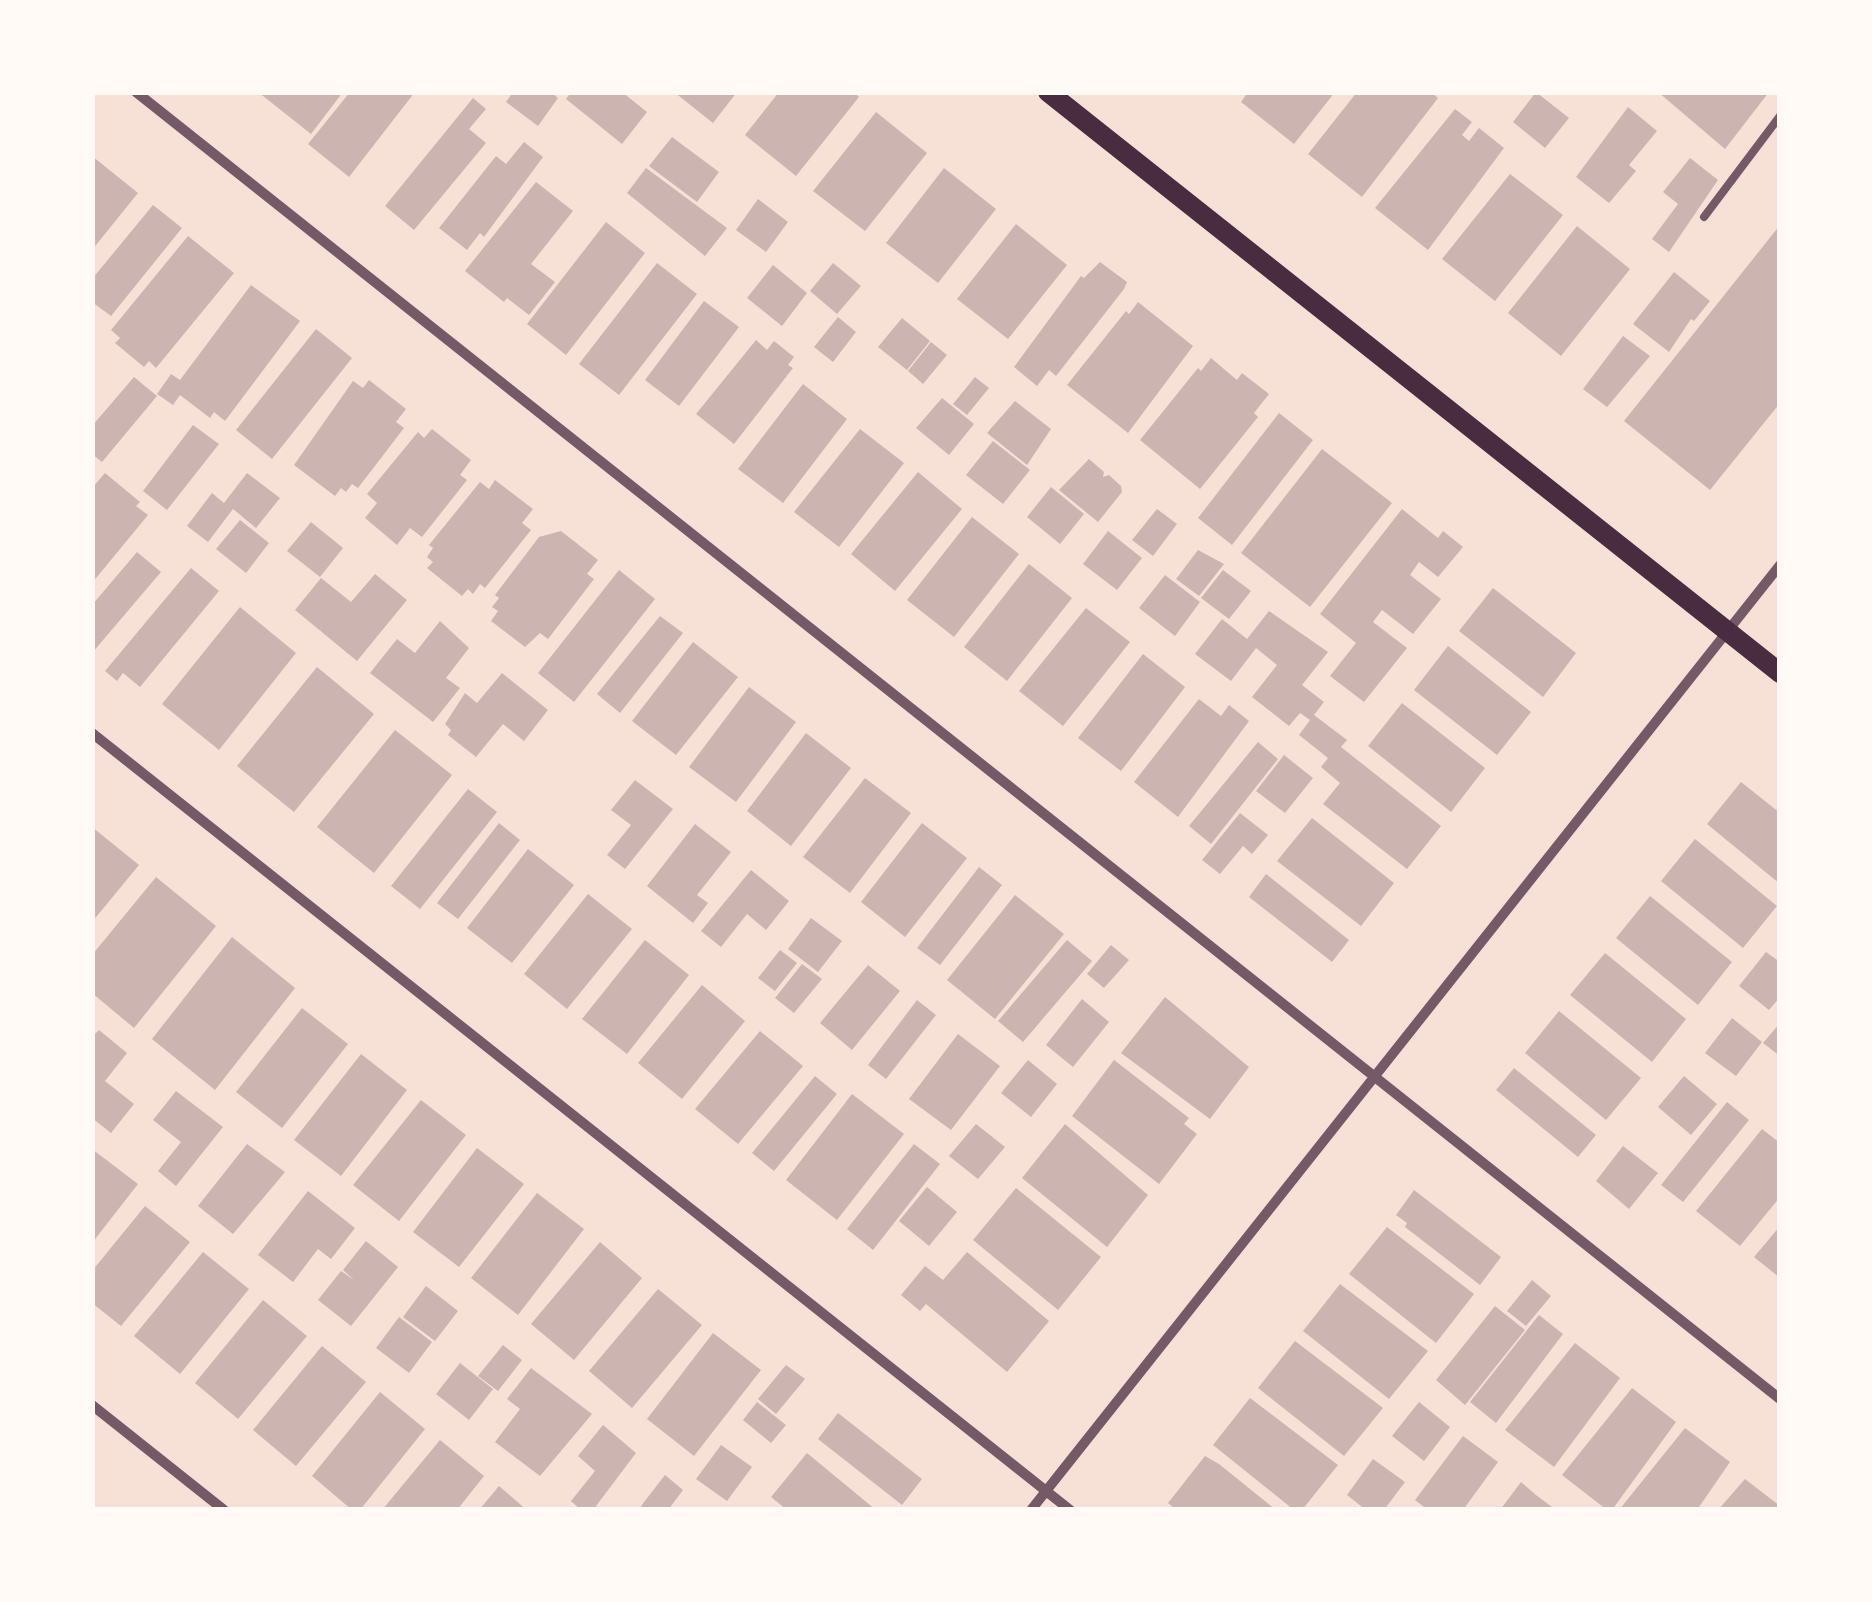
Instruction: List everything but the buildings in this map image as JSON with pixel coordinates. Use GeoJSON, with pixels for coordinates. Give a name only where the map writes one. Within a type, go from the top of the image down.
{"type":"FeatureCollection","features":[{"type":"Feature","properties":{"kind":"main road"},"geometry":{"type":"LineString","coordinates":[[1048,92],[1780,673]]}},
{"type":"Feature","properties":{"kind":"street"},"geometry":{"type":"LineString","coordinates":[[136,92],[1780,1399]]}},
{"type":"Feature","properties":{"kind":"street"},"geometry":{"type":"LineString","coordinates":[[1031,1510],[1780,566]]}},
{"type":"Feature","properties":{"kind":"street"},"geometry":{"type":"LineString","coordinates":[[92,733],[1070,1510]]}},
{"type":"Feature","properties":{"kind":"street"},"geometry":{"type":"LineString","coordinates":[[92,1405],[224,1510]]}},
{"type":"Feature","properties":{"kind":"lane"},"geometry":{"type":"LineString","coordinates":[[1704,217],[1780,116]]}}]}
